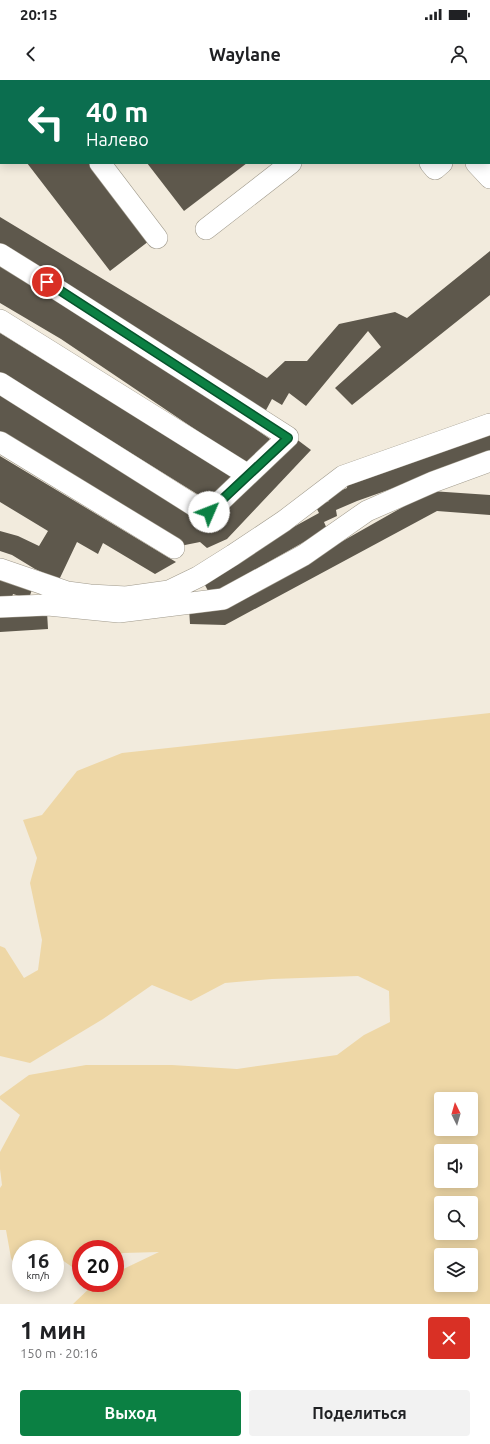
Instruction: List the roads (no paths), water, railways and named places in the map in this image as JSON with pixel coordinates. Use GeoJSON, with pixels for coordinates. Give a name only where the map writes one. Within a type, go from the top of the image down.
{"type":"FeatureCollection","features":[{"type":"Feature","properties":{"kind":"lane"},"geometry":{"type":"LineString","coordinates":[[101,164],[157,238]]}},
{"type":"Feature","properties":{"kind":"lane"},"geometry":{"type":"LineString","coordinates":[[206,229],[290,164]]}},
{"type":"Feature","properties":{"kind":"lane"},"geometry":{"type":"LineString","coordinates":[[431,164],[436,169],[441,164]]}},
{"type":"Feature","properties":{"kind":"lane"},"geometry":{"type":"LineString","coordinates":[[477,164],[490,178]]}},
{"type":"Feature","properties":{"kind":"lane"},"geometry":{"type":"LineString","coordinates":[[0,254],[288,438],[209,512],[198,508],[0,383]]}},
{"type":"Feature","properties":{"kind":"lane"},"geometry":{"type":"LineString","coordinates":[[0,320],[248,475]]}},
{"type":"Feature","properties":{"kind":"lane"},"geometry":{"type":"LineString","coordinates":[[0,569],[67,592],[126,597],[169,591],[198,577],[233,555],[284,521],[343,476],[490,424]]}},
{"type":"Feature","properties":{"kind":"lane"},"geometry":{"type":"LineString","coordinates":[[0,442],[174,548]]}},
{"type":"Feature","properties":{"kind":"lane"},"geometry":{"type":"LineString","coordinates":[[0,607],[48,605],[119,612],[223,599],[304,555],[367,511],[433,482],[490,461]]}}]}
